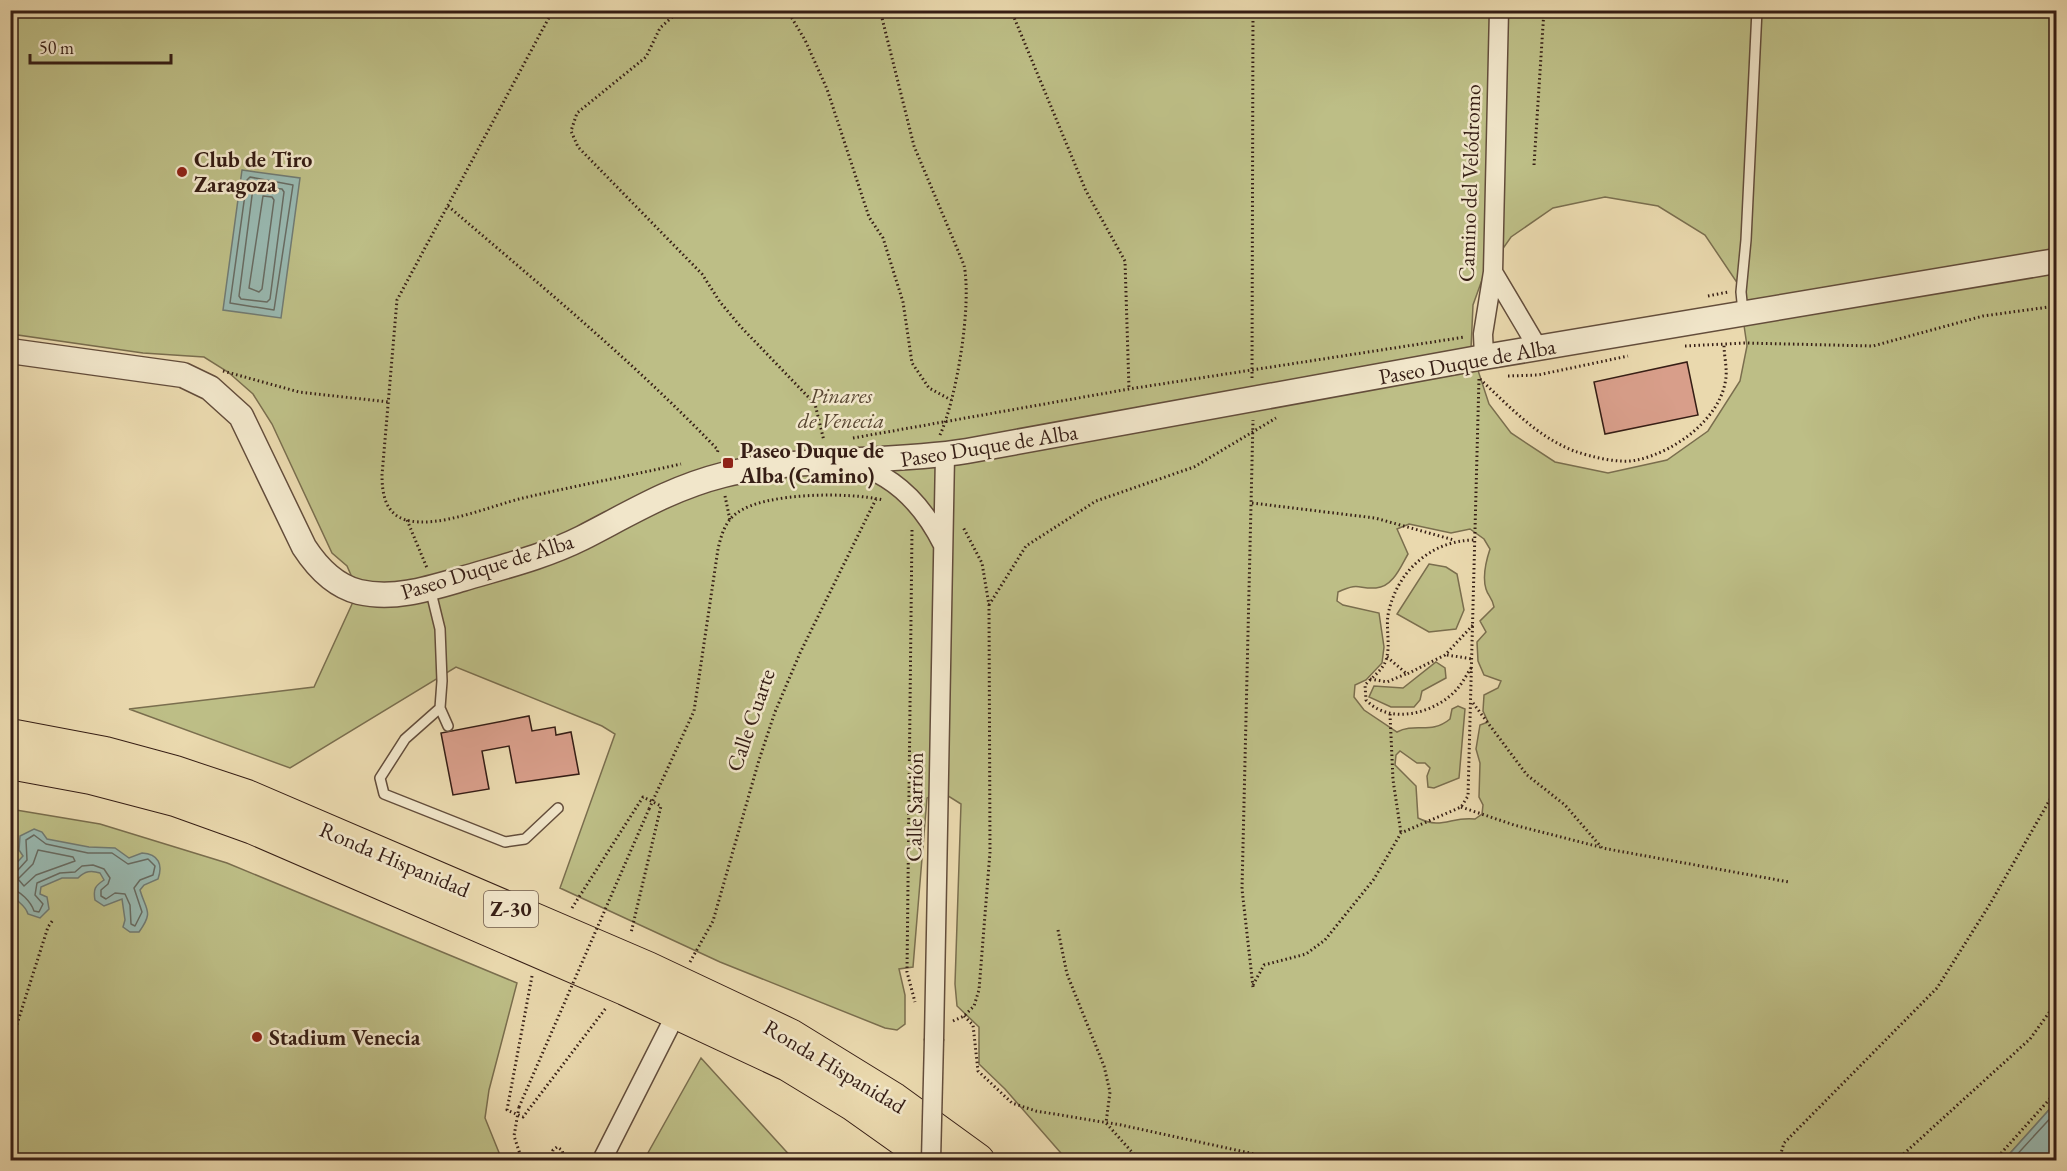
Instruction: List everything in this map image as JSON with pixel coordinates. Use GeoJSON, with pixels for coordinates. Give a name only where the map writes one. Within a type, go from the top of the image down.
{"type":"FeatureCollection","features":[{"type":"Feature","properties":{"kind":"highway","name":"Ronda Hispanidad"},"geometry":{"type":"LineString","coordinates":[[10,735],[105,753],[176,772],[247,796],[558,929],[790,1035],[894,1099],[978,1161]]}},
{"type":"Feature","properties":{"kind":"highway","name":"Ronda Hispanidad"},"geometry":{"type":"LineString","coordinates":[[10,763],[91,778],[175,800],[682,986],[788,1065],[852,1104],[931,1161]]}},
{"type":"Feature","properties":{"kind":"street","name":"Camino del Velódromo"},"geometry":{"type":"LineString","coordinates":[[1484,361],[1493,272],[1499,10]]}},
{"type":"Feature","properties":{"kind":"street","name":"Paseo Duque de Alba"},"geometry":{"type":"LineString","coordinates":[[10,351],[162,372],[199,381],[233,406],[241,416],[304,547],[323,572],[358,592],[394,595],[432,587],[556,549],[663,495],[721,476],[762,467],[938,456],[1252,399],[1484,361],[1734,308],[2056,261]]}},
{"type":"Feature","properties":{"kind":"street"},"geometry":{"type":"LineString","coordinates":[[1493,272],[1538,348]]}},
{"type":"Feature","properties":{"kind":"street","name":"Calle Sarrión"},"geometry":{"type":"LineString","coordinates":[[931,1161],[940,1032],[944,497],[938,456]]}},
{"type":"Feature","properties":{"kind":"street"},"geometry":{"type":"LineString","coordinates":[[846,462],[870,469],[889,479],[917,506],[944,547]]}},
{"type":"Feature","properties":{"kind":"street"},"geometry":{"type":"LineString","coordinates":[[602,1161],[682,986]]}},
{"type":"Feature","properties":{"kind":"lane"},"geometry":{"type":"LineString","coordinates":[[1734,308],[1746,240],[1757,10]]}},
{"type":"Feature","properties":{"kind":"lane"},"geometry":{"type":"LineString","coordinates":[[432,587],[440,629],[440,708],[448,726]]}},
{"type":"Feature","properties":{"kind":"lane"},"geometry":{"type":"LineString","coordinates":[[440,708],[405,739],[380,778],[384,795],[505,842],[525,839],[558,808]]}},
{"type":"Feature","properties":{"kind":"path"},"geometry":{"type":"LineString","coordinates":[[432,587],[407,520],[390,510],[382,489],[397,300],[553,10]]}},
{"type":"Feature","properties":{"kind":"path"},"geometry":{"type":"LineString","coordinates":[[714,10],[706,14],[680,11],[660,28],[646,57],[577,113],[571,131],[578,147],[702,274],[720,302],[741,327],[815,404],[824,443]]}},
{"type":"Feature","properties":{"kind":"path"},"geometry":{"type":"LineString","coordinates":[[787,10],[805,40],[827,89],[869,217],[883,238],[903,302],[912,363],[929,388],[951,400]]}},
{"type":"Feature","properties":{"kind":"path"},"geometry":{"type":"LineString","coordinates":[[880,10],[914,146],[964,264],[968,284],[967,312],[938,456]]}},
{"type":"Feature","properties":{"kind":"path"},"geometry":{"type":"LineString","coordinates":[[1011,10],[1086,191],[1125,261],[1129,389]]}},
{"type":"Feature","properties":{"kind":"path"},"geometry":{"type":"LineString","coordinates":[[1253,10],[1252,399],[1254,432],[1242,889],[1252,987],[1264,965],[1306,954],[1325,940],[1374,879],[1401,832],[1461,807],[1468,796],[1475,540],[1484,361]]}},
{"type":"Feature","properties":{"kind":"path"},"geometry":{"type":"LineString","coordinates":[[1534,165],[1544,10]]}},
{"type":"Feature","properties":{"kind":"path"},"geometry":{"type":"LineString","coordinates":[[447,206],[617,349],[718,450],[730,520]]}},
{"type":"Feature","properties":{"kind":"path"},"geometry":{"type":"LineString","coordinates":[[1484,361],[1526,423],[1552,439],[1575,451],[1608,459],[1635,460],[1658,454],[1700,427],[1719,399],[1726,376],[1724,344],[1734,308],[1698,298]]}},
{"type":"Feature","properties":{"kind":"path"},"geometry":{"type":"LineString","coordinates":[[1680,347],[1724,344],[1873,346],[1983,316],[2056,306]]}},
{"type":"Feature","properties":{"kind":"path"},"geometry":{"type":"LineString","coordinates":[[1503,377],[1538,375],[1637,354]]}},
{"type":"Feature","properties":{"kind":"path"},"geometry":{"type":"LineString","coordinates":[[947,419],[1252,370],[1484,361]]}},
{"type":"Feature","properties":{"kind":"path"},"geometry":{"type":"LineString","coordinates":[[1468,379],[1484,361]]}},
{"type":"Feature","properties":{"kind":"path"},"geometry":{"type":"LineString","coordinates":[[220,371],[299,392],[389,402]]}},
{"type":"Feature","properties":{"kind":"path"},"geometry":{"type":"LineString","coordinates":[[989,605],[1026,546],[1096,501],[1194,467],[1279,416]]}},
{"type":"Feature","properties":{"kind":"path"},"geometry":{"type":"LineString","coordinates":[[522,1161],[514,1136],[516,1114],[693,711],[721,536],[730,520],[743,509],[796,497],[850,494],[917,506],[910,542],[907,972],[915,1004]]}},
{"type":"Feature","properties":{"kind":"path"},"geometry":{"type":"LineString","coordinates":[[940,1032],[957,1017],[964,1016],[974,1006],[980,990],[990,852],[989,605],[982,563],[944,497]]}},
{"type":"Feature","properties":{"kind":"path","name":"Calle Cuarte"},"geometry":{"type":"LineString","coordinates":[[682,986],[713,921],[759,760],[776,712],[800,653],[876,499]]}},
{"type":"Feature","properties":{"kind":"path"},"geometry":{"type":"LineString","coordinates":[[1252,503],[1375,518],[1456,540],[1475,540]]}},
{"type":"Feature","properties":{"kind":"path"},"geometry":{"type":"LineString","coordinates":[[1456,540],[1423,557],[1402,579],[1393,594],[1388,617],[1387,657],[1382,669],[1365,685],[1366,700],[1374,709],[1390,714],[1420,712],[1457,689],[1472,666]]}},
{"type":"Feature","properties":{"kind":"path"},"geometry":{"type":"LineString","coordinates":[[1370,679],[1387,681],[1445,655],[1474,624]]}},
{"type":"Feature","properties":{"kind":"path"},"geometry":{"type":"LineString","coordinates":[[1445,655],[1473,659]]}},
{"type":"Feature","properties":{"kind":"path"},"geometry":{"type":"LineString","coordinates":[[1387,657],[1407,674]]}},
{"type":"Feature","properties":{"kind":"path"},"geometry":{"type":"LineString","coordinates":[[1472,702],[1527,774],[1565,805],[1602,848]]}},
{"type":"Feature","properties":{"kind":"path"},"geometry":{"type":"LineString","coordinates":[[1390,714],[1393,780],[1401,832]]}},
{"type":"Feature","properties":{"kind":"path"},"geometry":{"type":"LineString","coordinates":[[1779,1161],[1784,1143],[1937,988],[1990,904],[2056,789]]}},
{"type":"Feature","properties":{"kind":"path"},"geometry":{"type":"LineString","coordinates":[[558,929],[643,797],[661,806],[630,938]]}},
{"type":"Feature","properties":{"kind":"path"},"geometry":{"type":"LineString","coordinates":[[1461,807],[1514,825],[1602,848],[1789,882]]}},
{"type":"Feature","properties":{"kind":"path"},"geometry":{"type":"LineString","coordinates":[[10,1046],[48,927],[53,920]]}},
{"type":"Feature","properties":{"kind":"path"},"geometry":{"type":"LineString","coordinates":[[1058,930],[1067,974],[1104,1066],[1110,1092],[1106,1123],[1139,1161]]}},
{"type":"Feature","properties":{"kind":"path"},"geometry":{"type":"LineString","coordinates":[[532,971],[507,1110],[516,1114],[523,1117],[609,1004]]}},
{"type":"Feature","properties":{"kind":"path"},"geometry":{"type":"LineString","coordinates":[[565,985],[576,990]]}},
{"type":"Feature","properties":{"kind":"path"},"geometry":{"type":"LineString","coordinates":[[1898,1161],[2030,1039],[2056,1003]]}},
{"type":"Feature","properties":{"kind":"path"},"geometry":{"type":"LineString","coordinates":[[964,1016],[973,1025],[978,1071],[1012,1102],[1036,1111],[1106,1123],[1282,1161]]}},
{"type":"Feature","properties":{"kind":"path"},"geometry":{"type":"LineString","coordinates":[[1995,1161],[2056,1092]]}},
{"type":"Feature","properties":{"kind":"path"},"geometry":{"type":"LineString","coordinates":[[551,1161],[552,1152],[557,1147],[562,1150],[565,1161]]}},
{"type":"Feature","properties":{"kind":"green space","name":"Pinares de Venecia"},"geometry":{"type":"Polygon","coordinates":[[[11,11],[2056,11],[2056,1102],[2004,1160],[1067,1160],[1005,1089],[979,1064],[979,1027],[957,1006],[955,984],[961,804],[942,792],[927,798],[913,967],[899,969],[905,995],[905,1024],[897,1030],[885,1028],[720,962],[560,888],[615,734],[602,726],[456,667],[290,768],[129,709],[314,687],[358,591],[347,566],[332,553],[272,424],[253,394],[228,372],[204,357],[143,353],[11,334],[11,11]],[[1605,197],[1553,208],[1511,237],[1483,277],[1473,305],[1471,349],[1489,404],[1511,433],[1555,462],[1608,473],[1667,460],[1708,431],[1740,381],[1747,346],[1738,284],[1705,235],[1658,206],[1605,197]],[[1409,524],[1397,529],[1408,554],[1392,580],[1382,587],[1355,587],[1338,592],[1337,601],[1343,605],[1379,613],[1384,647],[1382,663],[1366,680],[1355,685],[1354,697],[1364,710],[1397,732],[1443,724],[1450,719],[1452,709],[1458,706],[1465,709],[1459,778],[1434,788],[1428,787],[1427,776],[1430,768],[1425,763],[1417,763],[1400,751],[1396,755],[1395,765],[1416,786],[1418,818],[1434,823],[1475,819],[1482,814],[1483,805],[1479,797],[1480,763],[1476,749],[1480,725],[1488,722],[1483,711],[1484,695],[1498,688],[1501,681],[1484,675],[1478,661],[1477,642],[1486,632],[1480,621],[1494,607],[1484,579],[1490,549],[1484,539],[1470,529],[1451,533],[1409,524]]]}},
{"type":"Feature","properties":{"kind":"green space"},"geometry":{"type":"Polygon","coordinates":[[[1429,564],[1446,567],[1457,574],[1464,610],[1456,629],[1429,632],[1397,614],[1429,564]]]}},
{"type":"Feature","properties":{"kind":"green space"},"geometry":{"type":"Polygon","coordinates":[[[1436,662],[1445,668],[1446,678],[1422,691],[1420,700],[1414,707],[1391,707],[1369,697],[1374,686],[1403,688],[1436,662]]]}},
{"type":"Feature","properties":{"kind":"green space","name":"Stadium Venecia"},"geometry":{"type":"Polygon","coordinates":[[[10,809],[100,824],[227,863],[517,983],[489,1090],[485,1118],[502,1160],[11,1160],[10,809]]]}},
{"type":"Feature","properties":{"kind":"green space"},"geometry":{"type":"Polygon","coordinates":[[[701,1058],[794,1160],[644,1160],[701,1058]]]}},
{"type":"Feature","properties":{"kind":"water"},"geometry":{"type":"Polygon","coordinates":[[[242,170],[300,178],[281,318],[223,310],[242,170]]]}},
{"type":"Feature","properties":{"kind":"water"},"geometry":{"type":"Polygon","coordinates":[[[34,829],[42,832],[47,839],[89,847],[115,848],[129,858],[142,853],[156,858],[160,865],[158,879],[144,885],[140,890],[147,915],[139,932],[130,932],[123,927],[125,920],[122,899],[104,906],[95,900],[95,888],[104,880],[100,873],[94,872],[88,872],[78,878],[62,878],[41,887],[40,894],[47,897],[49,909],[40,918],[28,914],[12,894],[10,879],[11,869],[23,856],[19,850],[20,836],[34,829]]]}},
{"type":"Feature","properties":{"kind":"water"},"geometry":{"type":"Polygon","coordinates":[[[2056,1102],[2056,1148],[2045,1160],[2004,1160],[2056,1102]]]}},
{"type":"Feature","properties":{"kind":"building"},"geometry":{"type":"Polygon","coordinates":[[[1687,362],[1698,415],[1605,434],[1594,382],[1687,362]]]}},
{"type":"Feature","properties":{"kind":"building"},"geometry":{"type":"Polygon","coordinates":[[[529,716],[532,731],[555,727],[556,735],[571,732],[579,774],[516,783],[509,746],[482,751],[489,789],[453,795],[441,733],[529,716]]]}},
{"type":"Feature","properties":{"kind":"place","name":"Club de Tiro Zaragoza"},"geometry":{"type":"Point","coordinates":[182,172]}},
{"type":"Feature","properties":{"kind":"place","name":"Paseo Duque de Alba (Camino)"},"geometry":{"type":"Point","coordinates":[728,463]}},
{"type":"Feature","properties":{"kind":"place","name":"Stadium Venecia"},"geometry":{"type":"Point","coordinates":[257,1037]}}]}
